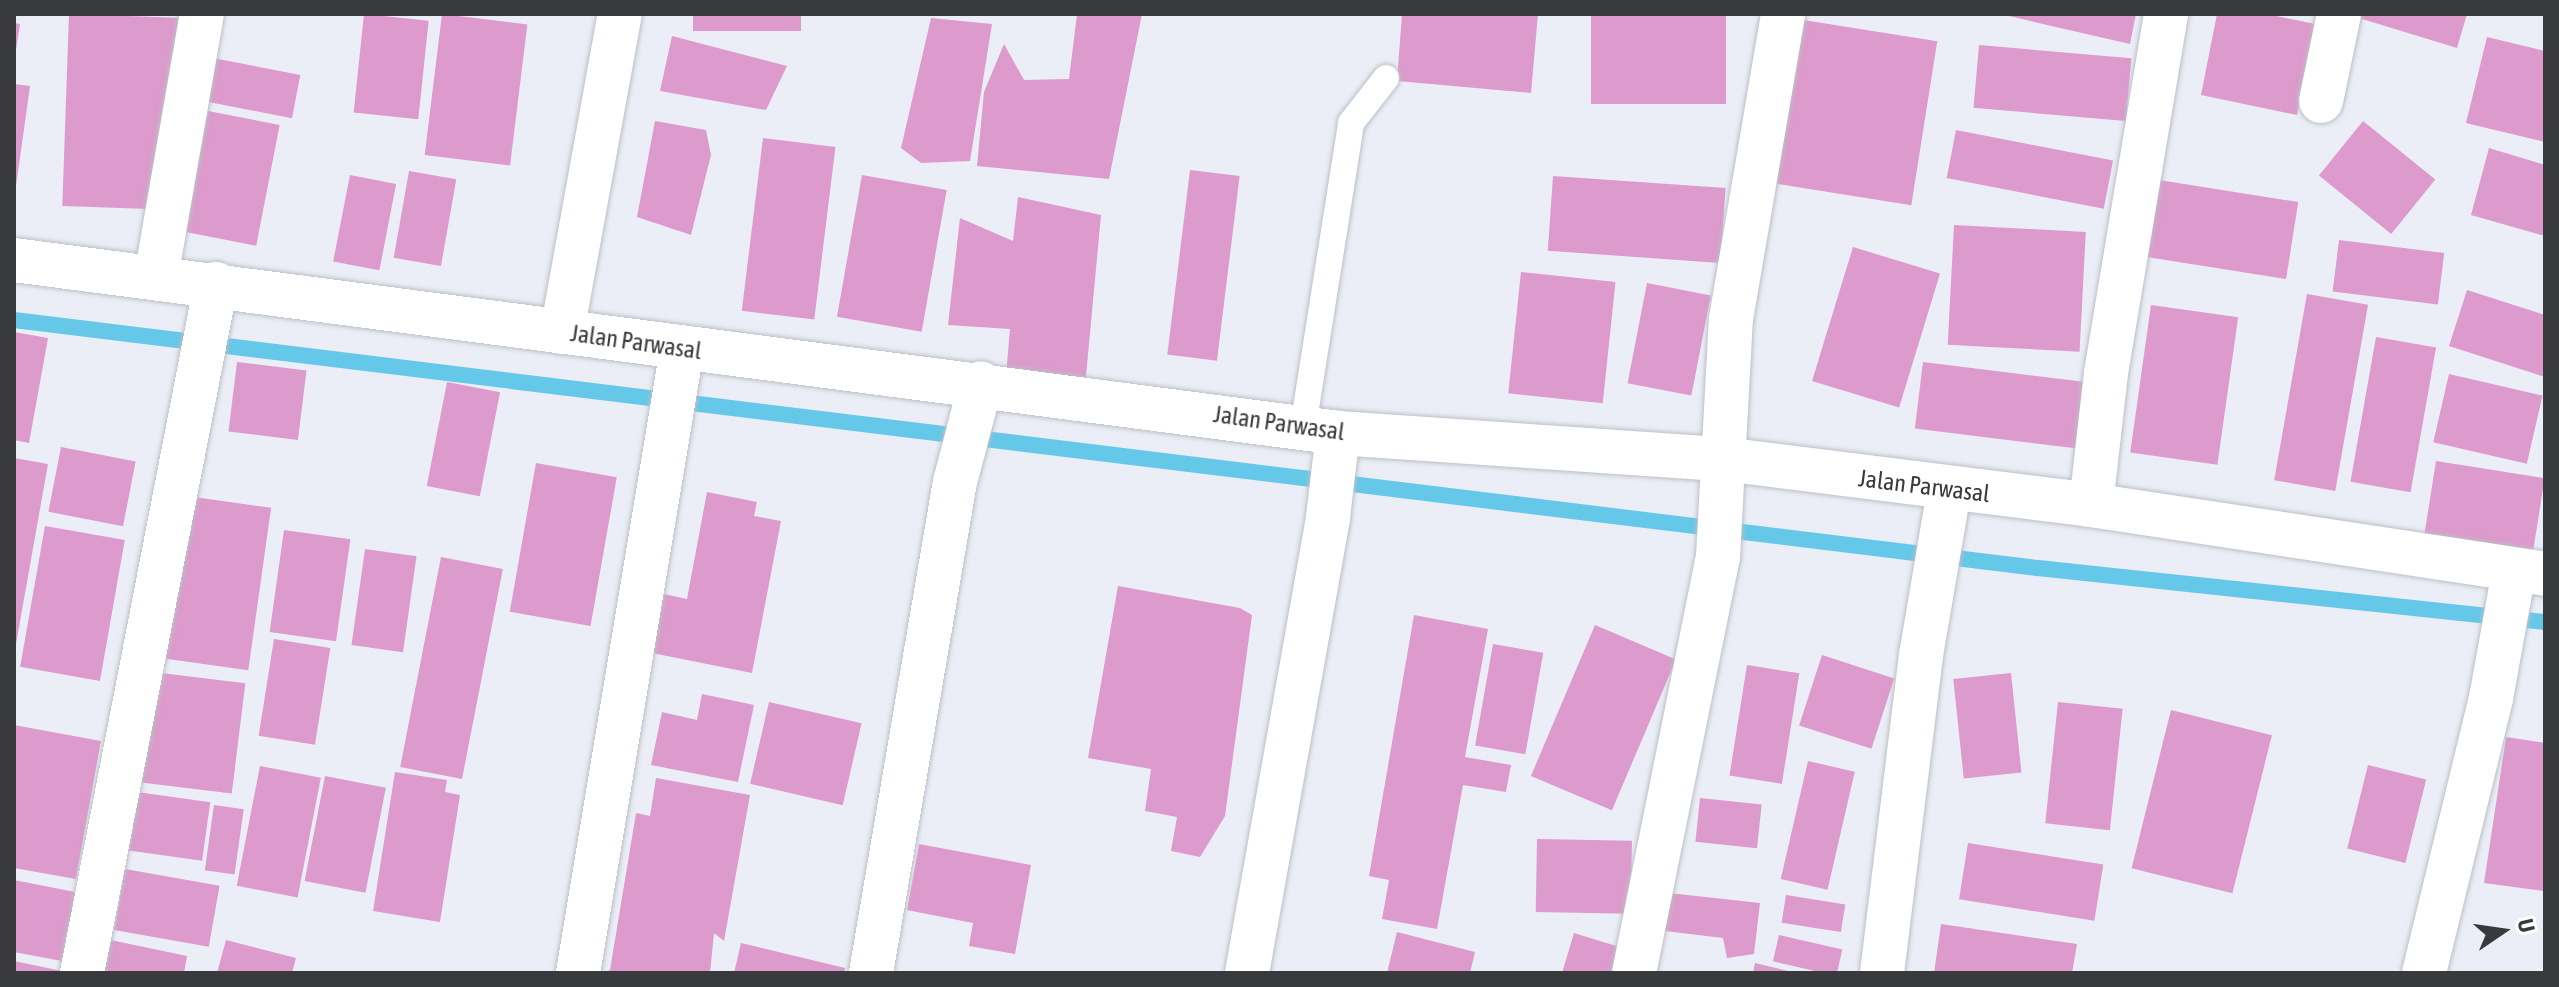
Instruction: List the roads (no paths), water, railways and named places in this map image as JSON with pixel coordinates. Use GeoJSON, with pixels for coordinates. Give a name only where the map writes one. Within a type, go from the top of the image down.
{"type":"FeatureCollection","features":[{"type":"Feature","properties":{"kind":"street"},"geometry":{"type":"LineString","coordinates":[[156,277],[202,14]]}},
{"type":"Feature","properties":{"kind":"street"},"geometry":{"type":"LineString","coordinates":[[562,332],[620,14]]}},
{"type":"Feature","properties":{"kind":"street"},"geometry":{"type":"LineString","coordinates":[[1634,973],[1718,557],[1731,319],[1783,14]]}},
{"type":"Feature","properties":{"kind":"street"},"geometry":{"type":"LineString","coordinates":[[2091,505],[2106,373],[2166,14]]}},
{"type":"Feature","properties":{"kind":"street"},"geometry":{"type":"LineString","coordinates":[[2321,101],[2339,14]]}},
{"type":"Feature","properties":{"kind":"street","name":"Jalan Parwasal"},"geometry":{"type":"LineString","coordinates":[[14,260],[156,277],[211,304],[562,332],[680,367],[981,383],[1325,436],[1723,459],[1946,508],[2091,505],[2530,572]]}},
{"type":"Feature","properties":{"kind":"street"},"geometry":{"type":"LineString","coordinates":[[82,973],[211,304]]}},
{"type":"Feature","properties":{"kind":"street"},"geometry":{"type":"LineString","coordinates":[[578,973],[680,367]]}},
{"type":"Feature","properties":{"kind":"street"},"geometry":{"type":"LineString","coordinates":[[871,973],[955,482],[967,424],[981,383]]}},
{"type":"Feature","properties":{"kind":"street"},"geometry":{"type":"LineString","coordinates":[[1247,973],[1328,517],[1325,436]]}},
{"type":"Feature","properties":{"kind":"street"},"geometry":{"type":"LineString","coordinates":[[1882,973],[1921,655],[1946,508]]}},
{"type":"Feature","properties":{"kind":"street"},"geometry":{"type":"LineString","coordinates":[[2424,973],[2491,698],[2501,630],[2530,572]]}},
{"type":"Feature","properties":{"kind":"lane"},"geometry":{"type":"LineString","coordinates":[[1325,436],[1351,123],[1386,78]]}},
{"type":"Feature","properties":{"kind":"waterway"},"geometry":{"type":"LineString","coordinates":[[14,320],[2038,568],[2545,622]]}}]}
